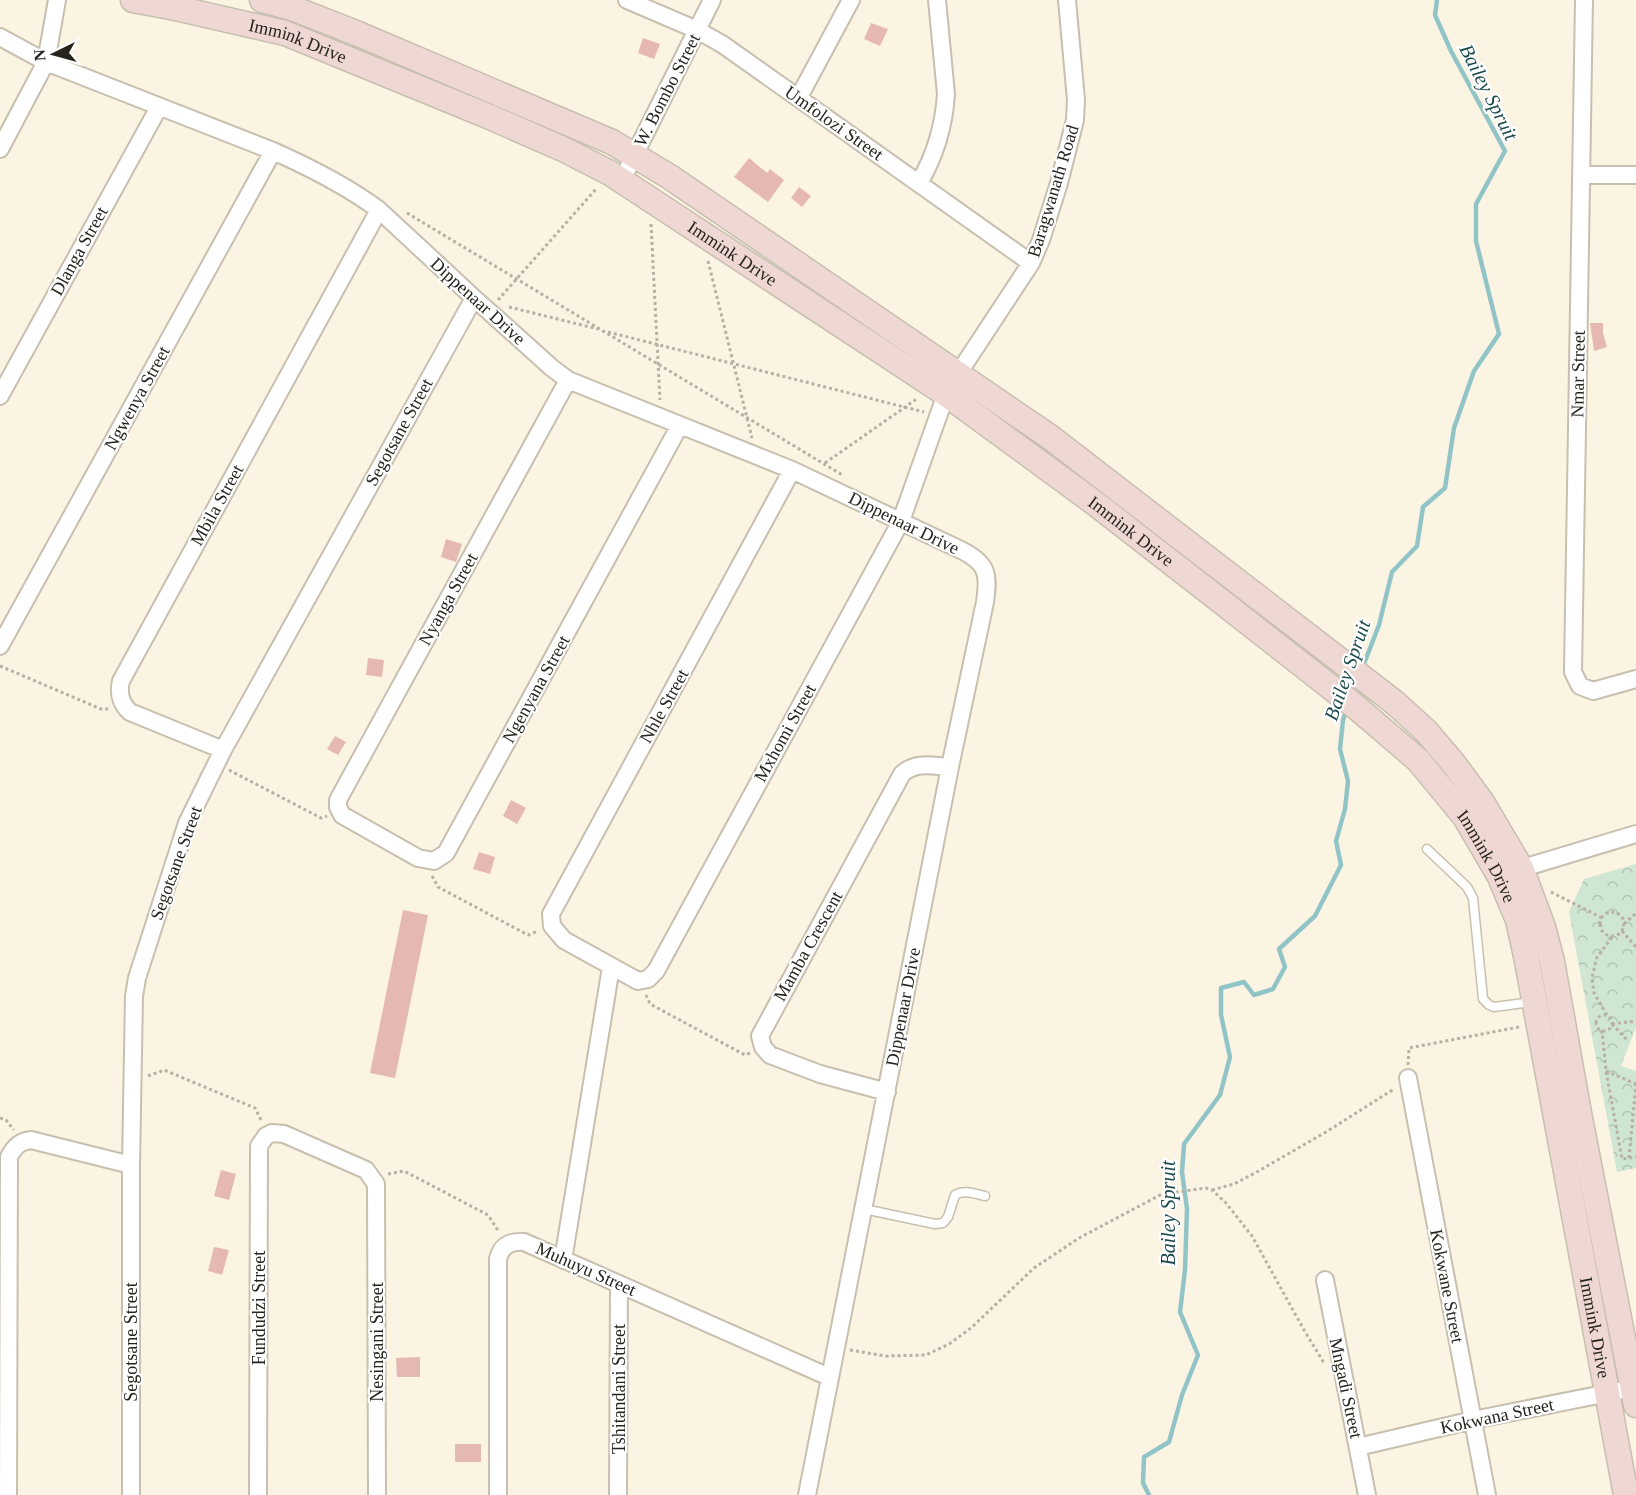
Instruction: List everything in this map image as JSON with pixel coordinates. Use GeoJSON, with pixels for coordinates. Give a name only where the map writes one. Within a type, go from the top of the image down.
{"type":"FeatureCollection","features":[{"type":"Feature","properties":{"kind":"main road","name":"Immink Drive"},"geometry":{"type":"LineString","coordinates":[[133,0],[285,33],[490,117],[565,150],[616,177],[713,240],[952,384],[1050,437],[1361,676],[1426,731],[1482,802],[1510,873],[1626,1495]]}},
{"type":"Feature","properties":{"kind":"main road","name":"Immink Drive"},"geometry":{"type":"LineString","coordinates":[[262,0],[297,4],[612,142],[732,218],[952,384],[1096,504],[1356,707],[1418,760],[1510,873],[1530,892],[1543,927],[1552,961],[1579,1113],[1635,1394]]}},
{"type":"Feature","properties":{"kind":"street"},"geometry":{"type":"LineString","coordinates":[[0,149],[46,62],[57,0]]}},
{"type":"Feature","properties":{"kind":"street","name":"Umfolozi Street"},"geometry":{"type":"LineString","coordinates":[[627,0],[697,30],[722,44],[1031,263]]}},
{"type":"Feature","properties":{"kind":"street","name":"W. Bombo Street"},"geometry":{"type":"LineString","coordinates":[[616,177],[634,154],[712,0]]}},
{"type":"Feature","properties":{"kind":"street"},"geometry":{"type":"LineString","coordinates":[[799,97],[851,0]]}},
{"type":"Feature","properties":{"kind":"street"},"geometry":{"type":"LineString","coordinates":[[920,183],[937,143],[945,108],[937,0]]}},
{"type":"Feature","properties":{"kind":"street","name":"Baragwanath Road"},"geometry":{"type":"LineString","coordinates":[[952,384],[1031,263],[1041,240],[1059,183],[1075,120],[1076,100],[1067,0]]}},
{"type":"Feature","properties":{"kind":"street","name":"Nmar Street"},"geometry":{"type":"LineString","coordinates":[[1584,0],[1573,672],[1580,686],[1593,691],[1636,679]]}},
{"type":"Feature","properties":{"kind":"street"},"geometry":{"type":"LineString","coordinates":[[285,33],[297,4]]}},
{"type":"Feature","properties":{"kind":"street","name":"Dippenaar Drive"},"geometry":{"type":"LineString","coordinates":[[0,37],[46,62],[297,161],[379,210],[474,298],[568,380],[799,473],[970,555],[983,565],[986,573],[985,602],[950,767],[807,1495]]}},
{"type":"Feature","properties":{"kind":"street","name":"Dlanga Street"},"geometry":{"type":"LineString","coordinates":[[0,396],[159,106]]}},
{"type":"Feature","properties":{"kind":"street","name":"Ngwenya Street"},"geometry":{"type":"LineString","coordinates":[[0,646],[273,151]]}},
{"type":"Feature","properties":{"kind":"street"},"geometry":{"type":"LineString","coordinates":[[1581,175],[1636,175]]}},
{"type":"Feature","properties":{"kind":"street","name":"Mbila Street"},"geometry":{"type":"LineString","coordinates":[[126,708],[120,692],[121,681],[379,210]]}},
{"type":"Feature","properties":{"kind":"street","name":"Segotsane Street"},"geometry":{"type":"LineString","coordinates":[[131,1495],[131,1165],[134,996],[137,978],[187,823],[220,757],[474,298]]}},
{"type":"Feature","properties":{"kind":"street","name":"Nyanga Street"},"geometry":{"type":"LineString","coordinates":[[343,814],[338,800],[568,380]]}},
{"type":"Feature","properties":{"kind":"street","name":"Mxhomi Street"},"geometry":{"type":"LineString","coordinates":[[638,981],[648,979],[656,971],[901,521],[952,384]]}},
{"type":"Feature","properties":{"kind":"street","name":"Ngenyana Street"},"geometry":{"type":"LineString","coordinates":[[424,861],[434,861],[446,853],[680,425]]}},
{"type":"Feature","properties":{"kind":"street","name":"Nhle Street"},"geometry":{"type":"LineString","coordinates":[[552,926],[550,919],[554,908],[799,473]]}},
{"type":"Feature","properties":{"kind":"street"},"geometry":{"type":"LineString","coordinates":[[126,708],[134,715],[220,757]]}},
{"type":"Feature","properties":{"kind":"street","name":"Mamba Crescent"},"geometry":{"type":"LineString","coordinates":[[763,1047],[760,1039],[763,1028],[902,774],[917,765],[950,767]]}},
{"type":"Feature","properties":{"kind":"street"},"geometry":{"type":"LineString","coordinates":[[343,814],[424,861]]}},
{"type":"Feature","properties":{"kind":"street"},"geometry":{"type":"LineString","coordinates":[[1510,873],[1636,834]]}},
{"type":"Feature","properties":{"kind":"street"},"geometry":{"type":"LineString","coordinates":[[552,926],[564,940],[638,981]]}},
{"type":"Feature","properties":{"kind":"street"},"geometry":{"type":"LineString","coordinates":[[563,1260],[611,968]]}},
{"type":"Feature","properties":{"kind":"street"},"geometry":{"type":"LineString","coordinates":[[763,1047],[770,1055],[820,1074],[887,1092]]}},
{"type":"Feature","properties":{"kind":"street","name":"Kokwane Street"},"geometry":{"type":"LineString","coordinates":[[1408,1078],[1487,1495]]}},
{"type":"Feature","properties":{"kind":"street"},"geometry":{"type":"LineString","coordinates":[[273,1134],[284,1134],[366,1170],[374,1183]]}},
{"type":"Feature","properties":{"kind":"street","name":"Fundudzi Street"},"geometry":{"type":"LineString","coordinates":[[258,1495],[259,1146],[263,1138],[273,1134]]}},
{"type":"Feature","properties":{"kind":"street"},"geometry":{"type":"LineString","coordinates":[[8,1495],[9,1157],[18,1145],[31,1140],[131,1165]]}},
{"type":"Feature","properties":{"kind":"street","name":"Nesingani Street"},"geometry":{"type":"LineString","coordinates":[[374,1183],[377,1495]]}},
{"type":"Feature","properties":{"kind":"street","name":"Muhuyu Street"},"geometry":{"type":"LineString","coordinates":[[507,1245],[513,1242],[524,1242],[829,1377]]}},
{"type":"Feature","properties":{"kind":"street"},"geometry":{"type":"LineString","coordinates":[[498,1495],[498,1259],[500,1252],[507,1245]]}},
{"type":"Feature","properties":{"kind":"street","name":"Mngadi Street"},"geometry":{"type":"LineString","coordinates":[[1324,1280],[1367,1495]]}},
{"type":"Feature","properties":{"kind":"street","name":"Tshitandani Street"},"geometry":{"type":"LineString","coordinates":[[618,1495],[619,1284]]}},
{"type":"Feature","properties":{"kind":"street","name":"Kokwana Street"},"geometry":{"type":"LineString","coordinates":[[1358,1447],[1473,1420],[1606,1394],[1635,1394]]}},
{"type":"Feature","properties":{"kind":"lane"},"geometry":{"type":"LineString","coordinates":[[1427,849],[1467,887],[1473,898],[1483,999],[1494,1007],[1536,1012]]}},
{"type":"Feature","properties":{"kind":"lane"},"geometry":{"type":"LineString","coordinates":[[864,1209],[935,1224],[943,1223],[948,1217],[955,1195],[959,1192],[985,1196]]}},
{"type":"Feature","properties":{"kind":"path"},"geometry":{"type":"LineString","coordinates":[[616,177],[495,303],[929,414]]}},
{"type":"Feature","properties":{"kind":"path"},"geometry":{"type":"LineString","coordinates":[[650,199],[661,417]]}},
{"type":"Feature","properties":{"kind":"path"},"geometry":{"type":"LineString","coordinates":[[405,212],[851,480]]}},
{"type":"Feature","properties":{"kind":"path"},"geometry":{"type":"LineString","coordinates":[[713,240],[706,251],[752,438],[750,453]]}},
{"type":"Feature","properties":{"kind":"path"},"geometry":{"type":"LineString","coordinates":[[799,473],[825,464],[920,397]]}},
{"type":"Feature","properties":{"kind":"path"},"geometry":{"type":"LineString","coordinates":[[0,666],[101,709],[126,708]]}},
{"type":"Feature","properties":{"kind":"path"},"geometry":{"type":"LineString","coordinates":[[220,757],[321,818],[343,814]]}},
{"type":"Feature","properties":{"kind":"path"},"geometry":{"type":"LineString","coordinates":[[424,861],[438,887],[528,935],[552,926]]}},
{"type":"Feature","properties":{"kind":"path"},"geometry":{"type":"LineString","coordinates":[[1530,892],[1543,888],[1602,918]]}},
{"type":"Feature","properties":{"kind":"path"},"geometry":{"type":"LineString","coordinates":[[1613,936],[1603,932],[1600,925],[1602,918],[1608,913],[1615,912],[1622,917],[1624,924],[1622,932]]}},
{"type":"Feature","properties":{"kind":"path"},"geometry":{"type":"LineString","coordinates":[[1624,924],[1636,914]]}},
{"type":"Feature","properties":{"kind":"path"},"geometry":{"type":"LineString","coordinates":[[1622,932],[1613,936],[1596,957],[1592,978],[1594,993],[1607,1015],[1612,1019],[1612,1024],[1627,1040]]}},
{"type":"Feature","properties":{"kind":"path"},"geometry":{"type":"LineString","coordinates":[[1622,932],[1636,947]]}},
{"type":"Feature","properties":{"kind":"path"},"geometry":{"type":"LineString","coordinates":[[638,981],[650,1004],[745,1055],[763,1047]]}},
{"type":"Feature","properties":{"kind":"path"},"geometry":{"type":"LineString","coordinates":[[836,1348],[886,1356],[926,1355],[949,1344],[971,1328],[1034,1268],[1079,1238],[1162,1194],[1199,1189],[1212,1190],[1234,1184],[1384,1097],[1408,1078],[1410,1048],[1536,1012]]}},
{"type":"Feature","properties":{"kind":"path"},"geometry":{"type":"LineString","coordinates":[[1607,1015],[1601,1015],[1596,1022],[1602,1030],[1606,1071],[1622,1159],[1636,1157]]}},
{"type":"Feature","properties":{"kind":"path"},"geometry":{"type":"LineString","coordinates":[[1602,1030],[1607,1030],[1612,1024],[1636,1021]]}},
{"type":"Feature","properties":{"kind":"path"},"geometry":{"type":"LineString","coordinates":[[133,1081],[164,1070],[255,1108],[273,1134]]}},
{"type":"Feature","properties":{"kind":"path"},"geometry":{"type":"LineString","coordinates":[[1606,1071],[1636,1084],[1629,1158]]}},
{"type":"Feature","properties":{"kind":"path"},"geometry":{"type":"LineString","coordinates":[[374,1183],[404,1172],[488,1215],[507,1245]]}},
{"type":"Feature","properties":{"kind":"path"},"geometry":{"type":"LineString","coordinates":[[1212,1190],[1236,1214],[1252,1236],[1326,1366]]}},
{"type":"Feature","properties":{"kind":"green space"},"geometry":{"type":"Polygon","coordinates":[[[1636,864],[1636,1027],[1621,1066],[1636,1071],[1636,1168],[1617,1172],[1569,912],[1584,879],[1636,864]]]}},
{"type":"Feature","properties":{"kind":"building"},"geometry":{"type":"Polygon","coordinates":[[[871,23],[888,29],[880,46],[864,39],[871,23]]]}},
{"type":"Feature","properties":{"kind":"building"},"geometry":{"type":"Polygon","coordinates":[[[643,38],[660,44],[654,59],[638,53],[643,38]]]}},
{"type":"Feature","properties":{"kind":"building"},"geometry":{"type":"Polygon","coordinates":[[[749,158],[767,173],[770,169],[784,180],[768,202],[734,177],[749,158]]]}},
{"type":"Feature","properties":{"kind":"building"},"geometry":{"type":"Polygon","coordinates":[[[799,187],[811,196],[802,207],[791,198],[799,187]]]}},
{"type":"Feature","properties":{"kind":"building"},"geometry":{"type":"Polygon","coordinates":[[[1590,323],[1603,323],[1607,347],[1594,351],[1590,323]]]}},
{"type":"Feature","properties":{"kind":"building"},"geometry":{"type":"Polygon","coordinates":[[[446,539],[462,544],[456,562],[441,557],[446,539]]]}},
{"type":"Feature","properties":{"kind":"building"},"geometry":{"type":"Polygon","coordinates":[[[368,658],[384,660],[382,677],[366,675],[368,658]]]}},
{"type":"Feature","properties":{"kind":"building"},"geometry":{"type":"Polygon","coordinates":[[[335,736],[346,742],[338,755],[327,749],[335,736]]]}},
{"type":"Feature","properties":{"kind":"building"},"geometry":{"type":"Polygon","coordinates":[[[511,800],[526,808],[517,824],[503,816],[511,800]]]}},
{"type":"Feature","properties":{"kind":"building"},"geometry":{"type":"Polygon","coordinates":[[[479,852],[495,857],[490,874],[473,869],[479,852]]]}},
{"type":"Feature","properties":{"kind":"building"},"geometry":{"type":"Polygon","coordinates":[[[403,910],[428,915],[395,1078],[370,1073],[403,910]]]}},
{"type":"Feature","properties":{"kind":"building"},"geometry":{"type":"Polygon","coordinates":[[[221,1170],[236,1174],[229,1200],[214,1196],[221,1170]]]}},
{"type":"Feature","properties":{"kind":"building"},"geometry":{"type":"Polygon","coordinates":[[[214,1247],[229,1250],[222,1275],[208,1271],[214,1247]]]}},
{"type":"Feature","properties":{"kind":"building"},"geometry":{"type":"Polygon","coordinates":[[[420,1357],[420,1377],[397,1377],[396,1358],[420,1357]]]}},
{"type":"Feature","properties":{"kind":"building"},"geometry":{"type":"Polygon","coordinates":[[[455,1444],[481,1444],[481,1462],[455,1462],[455,1444]]]}},
{"type":"Feature","properties":{"kind":"waterway","name":"Bailey Spruit"},"geometry":{"type":"LineString","coordinates":[[1362,669],[1379,625],[1392,572],[1417,546],[1423,507],[1445,488],[1454,428],[1474,371],[1499,334],[1476,241],[1476,204],[1505,151],[1451,51],[1435,15],[1437,0]]}},
{"type":"Feature","properties":{"kind":"waterway","name":"Bailey Spruit"},"geometry":{"type":"LineString","coordinates":[[1149,1495],[1143,1483],[1144,1457],[1169,1442],[1182,1395],[1198,1355],[1180,1312],[1185,1270],[1187,1209],[1182,1172],[1184,1144],[1220,1095],[1230,1057],[1221,1015],[1221,988],[1244,982],[1254,995],[1273,989],[1285,967],[1279,949],[1315,916],[1341,865],[1336,841],[1345,809],[1348,781],[1340,749],[1346,711]]}}]}
